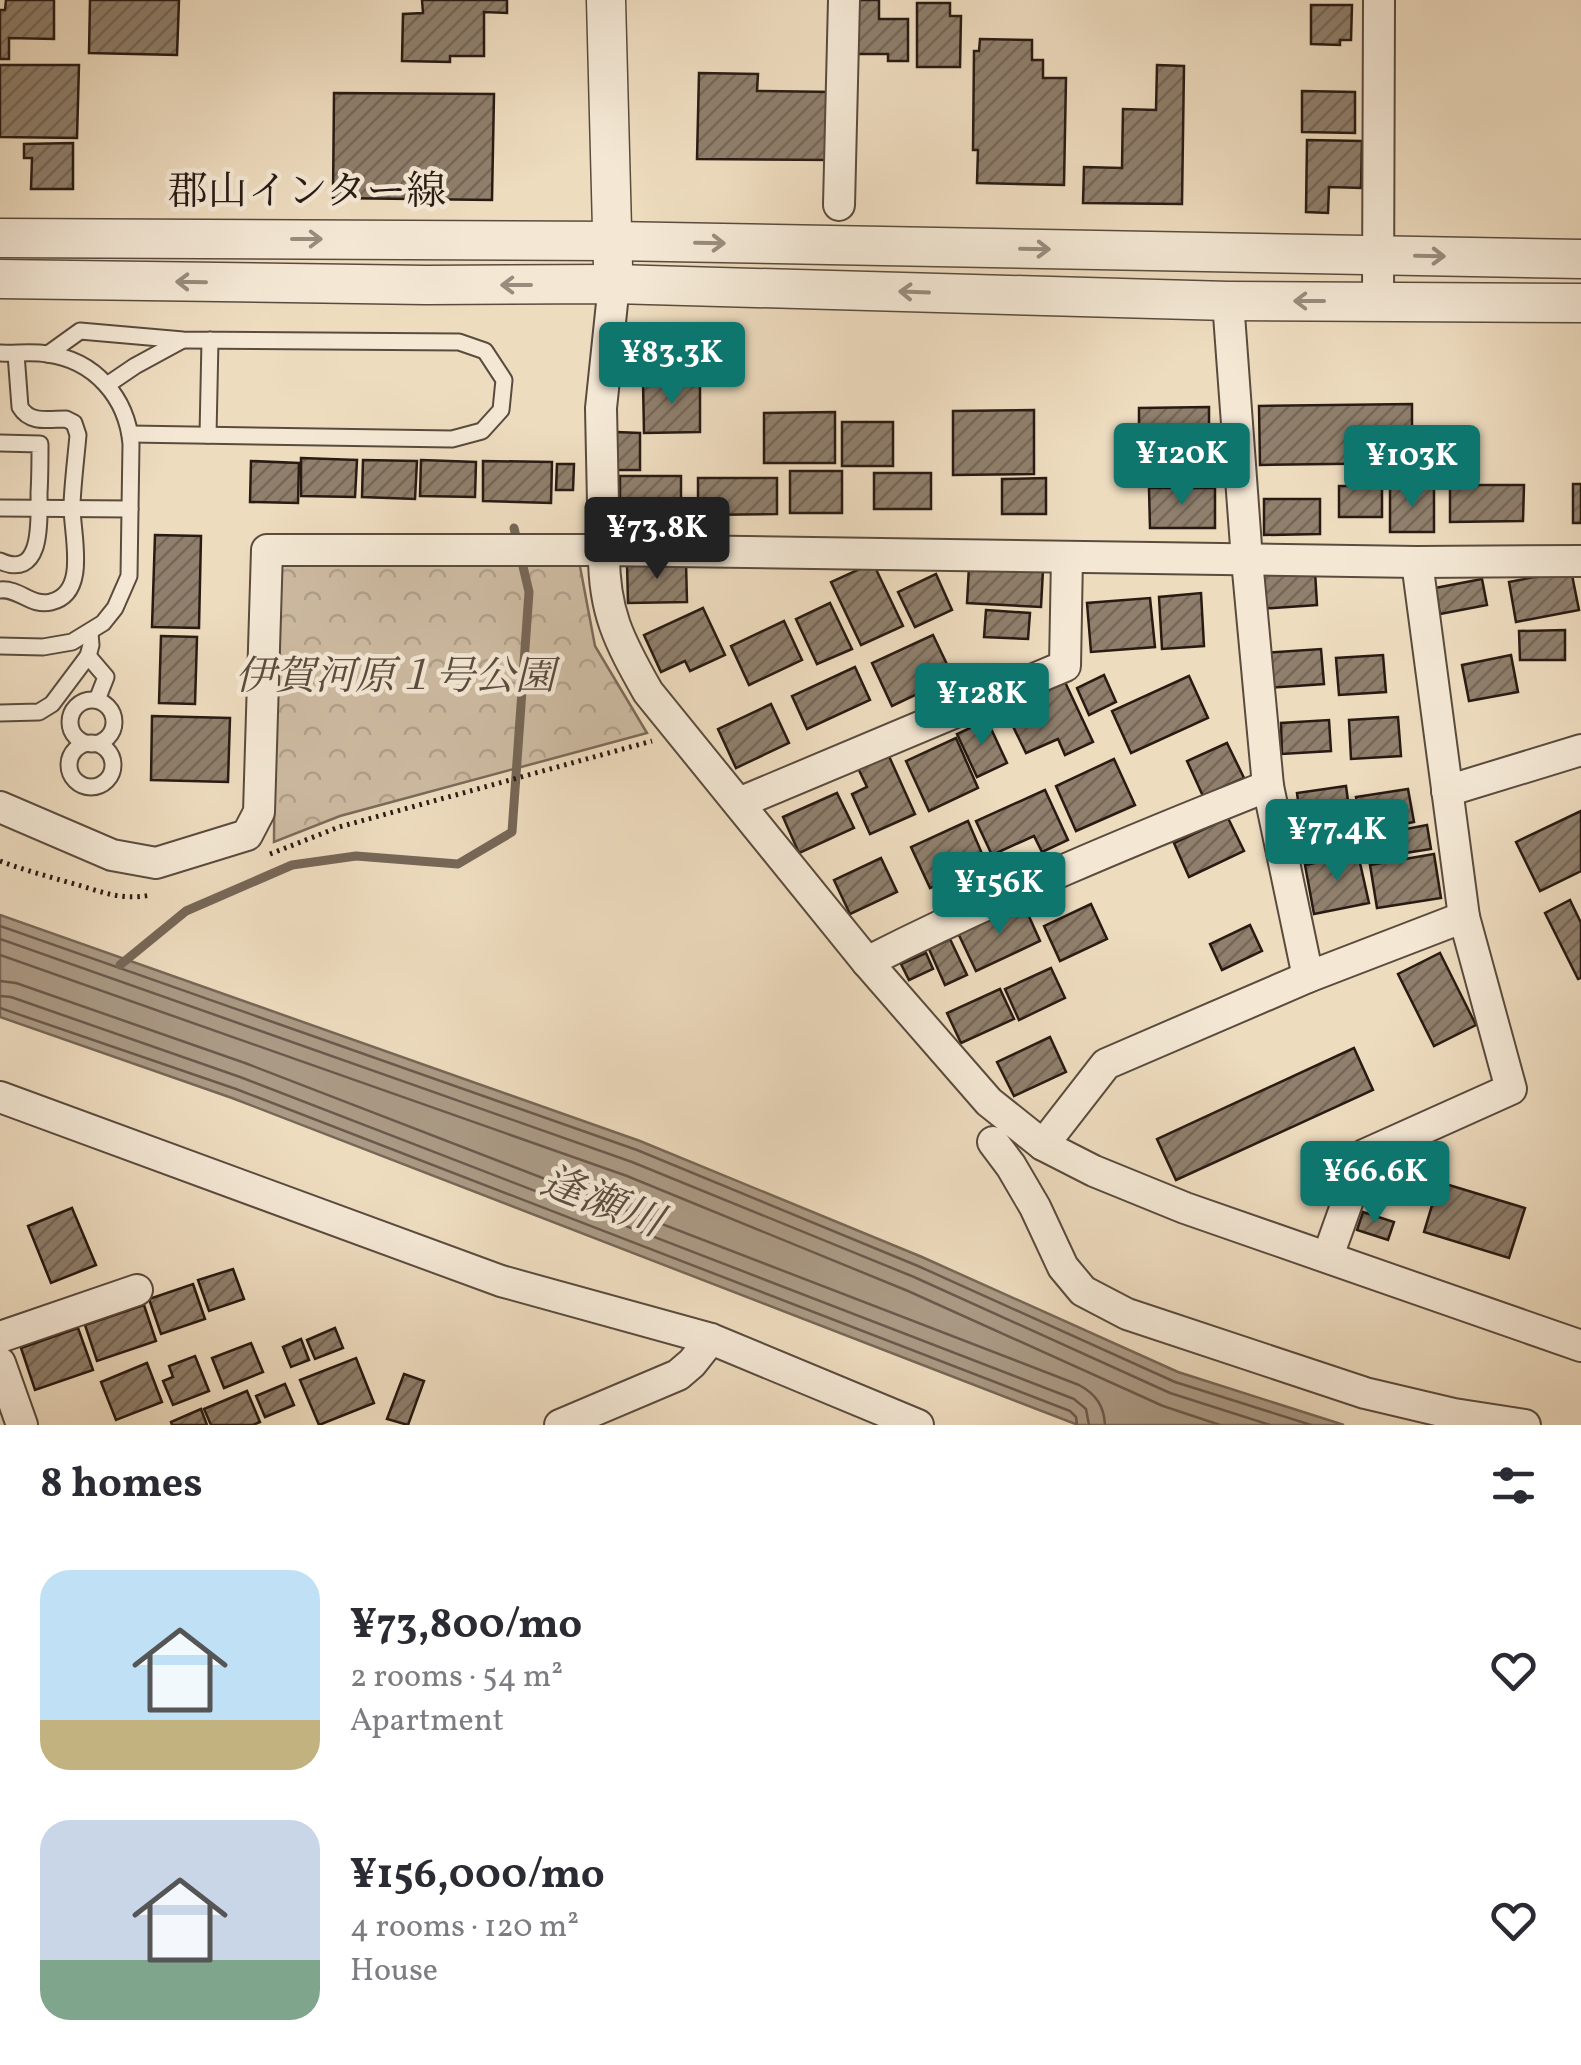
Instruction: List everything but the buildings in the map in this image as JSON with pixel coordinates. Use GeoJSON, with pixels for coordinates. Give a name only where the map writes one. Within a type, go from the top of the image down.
{"type":"FeatureCollection","features":[{"type":"Feature","properties":{"kind":"street"},"geometry":{"type":"LineString","coordinates":[[606,0],[614,284],[601,408],[604,576],[614,627],[648,692],[866,962],[989,1102],[1043,1144],[1094,1172],[1186,1208],[1581,1346]]}},
{"type":"Feature","properties":{"kind":"street"},"geometry":{"type":"LineString","coordinates":[[840,205],[844,0]]}},
{"type":"Feature","properties":{"kind":"street"},"geometry":{"type":"LineString","coordinates":[[1378,302],[1379,0]]}},
{"type":"Feature","properties":{"kind":"street","name":"郡山インター線"},"geometry":{"type":"LineString","coordinates":[[0,238],[613,241],[1581,259]]}},
{"type":"Feature","properties":{"kind":"street"},"geometry":{"type":"LineString","coordinates":[[0,280],[614,284],[1228,301],[1581,303]]}},
{"type":"Feature","properties":{"kind":"street"},"geometry":{"type":"LineString","coordinates":[[1228,301],[1268,786],[1308,977]]}},
{"type":"Feature","properties":{"kind":"street"},"geometry":{"type":"LineString","coordinates":[[0,807],[112,855],[156,863],[248,834],[260,812],[267,550],[1581,561]]}},
{"type":"Feature","properties":{"kind":"street"},"geometry":{"type":"LineString","coordinates":[[740,802],[1065,666],[1068,557]]}},
{"type":"Feature","properties":{"kind":"street"},"geometry":{"type":"LineString","coordinates":[[1328,1256],[1364,1155],[1511,1089],[1464,917],[1417,562]]}},
{"type":"Feature","properties":{"kind":"street"},"geometry":{"type":"LineString","coordinates":[[1447,790],[1581,750]]}},
{"type":"Feature","properties":{"kind":"street"},"geometry":{"type":"LineString","coordinates":[[866,962],[1024,886],[1268,786]]}},
{"type":"Feature","properties":{"kind":"street"},"geometry":{"type":"LineString","coordinates":[[1043,1144],[1106,1064],[1308,977],[1464,917]]}},
{"type":"Feature","properties":{"kind":"street"},"geometry":{"type":"LineString","coordinates":[[0,1097],[500,1281],[711,1339],[918,1425]]}},
{"type":"Feature","properties":{"kind":"street"},"geometry":{"type":"LineString","coordinates":[[992,1142],[1012,1166],[1062,1267],[1082,1290],[1127,1314],[1452,1420],[1526,1425]]}},
{"type":"Feature","properties":{"kind":"street"},"geometry":{"type":"LineString","coordinates":[[0,1337],[137,1290]]}},
{"type":"Feature","properties":{"kind":"street"},"geometry":{"type":"LineString","coordinates":[[577,1422],[678,1376],[711,1339]]}},
{"type":"Feature","properties":{"kind":"street"},"geometry":{"type":"LineString","coordinates":[[0,1363],[22,1425]]}},
{"type":"Feature","properties":{"kind":"lane"},"geometry":{"type":"LineString","coordinates":[[48,354],[80,331],[183,340],[458,342],[484,350],[504,380],[501,410],[482,431],[452,439],[130,434]]}},
{"type":"Feature","properties":{"kind":"lane"},"geometry":{"type":"LineString","coordinates":[[107,385],[183,340]]}},
{"type":"Feature","properties":{"kind":"lane"},"geometry":{"type":"LineString","coordinates":[[208,435],[210,340]]}},
{"type":"Feature","properties":{"kind":"lane"},"geometry":{"type":"LineString","coordinates":[[0,590],[10,589],[42,604],[56,601],[70,585],[76,568],[72,508],[76,428],[66,419],[33,419],[24,414],[8,354],[48,354],[97,374],[114,392],[123,410],[130,434],[128,576],[104,623],[72,642],[0,646]]}},
{"type":"Feature","properties":{"kind":"lane"},"geometry":{"type":"LineString","coordinates":[[0,443],[40,444],[40,536],[33,554],[22,563],[0,560]]}},
{"type":"Feature","properties":{"kind":"lane"},"geometry":{"type":"LineString","coordinates":[[0,508],[130,509]]}},
{"type":"Feature","properties":{"kind":"lane"},"geometry":{"type":"LineString","coordinates":[[0,713],[32,713],[52,704],[88,656],[90,632]]}},
{"type":"Feature","properties":{"kind":"lane"},"geometry":{"type":"LineString","coordinates":[[88,656],[106,676],[97,700]]}},
{"type":"Feature","properties":{"kind":"lane"},"geometry":{"type":"LineString","coordinates":[[97,700],[110,707],[115,721],[105,740],[91,744],[78,738],[70,719],[82,701],[97,700]]}},
{"type":"Feature","properties":{"kind":"path"},"geometry":{"type":"LineString","coordinates":[[269,854],[339,827],[662,738]]}},
{"type":"Feature","properties":{"kind":"path"},"geometry":{"type":"LineString","coordinates":[[0,861],[112,896],[135,898],[166,892]]}},
{"type":"Feature","properties":{"kind":"green space","name":"伊賀河原１号公園"},"geometry":{"type":"Polygon","coordinates":[[[276,560],[579,561],[595,646],[647,733],[340,816],[274,842],[276,560]]]}},
{"type":"Feature","properties":{"kind":"water","name":"逢瀬川"},"geometry":{"type":"Polygon","coordinates":[[[0,915],[640,1141],[922,1257],[1178,1372],[1344,1425],[1078,1425],[232,1098],[0,1017],[0,915]]]}},
{"type":"Feature","properties":{"kind":"waterway"},"geometry":{"type":"LineString","coordinates":[[120,965],[186,911],[292,865],[356,856],[458,864],[512,832],[529,592],[514,528]]}}]}
